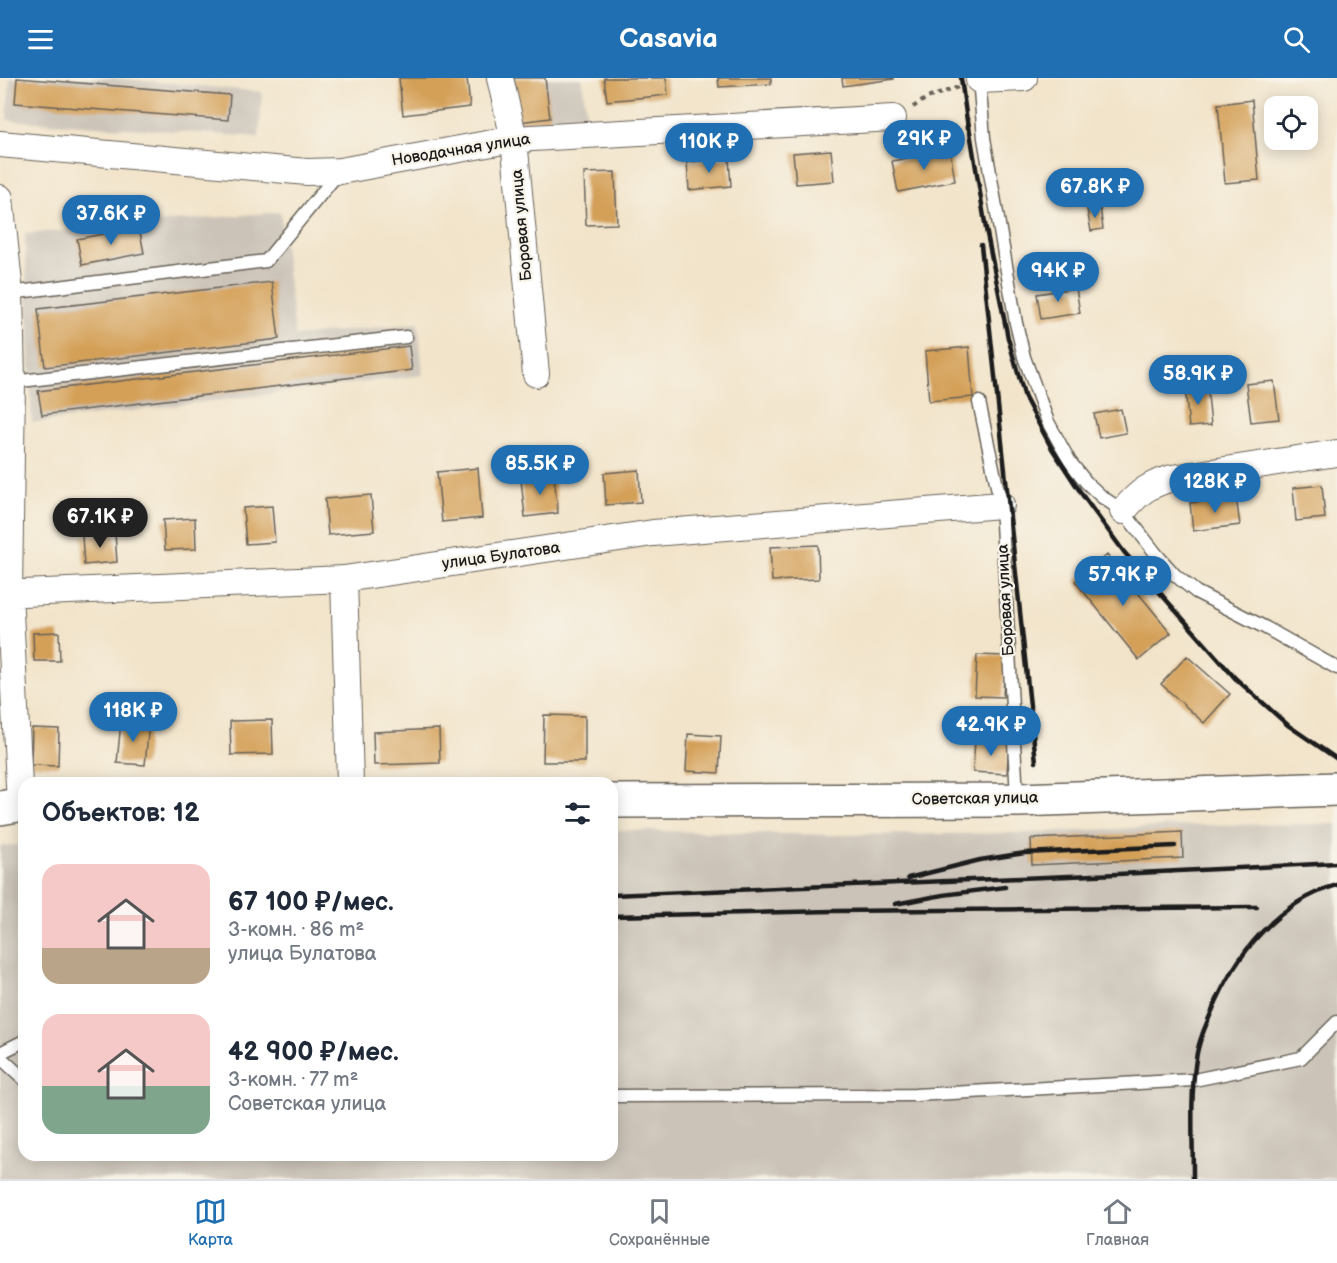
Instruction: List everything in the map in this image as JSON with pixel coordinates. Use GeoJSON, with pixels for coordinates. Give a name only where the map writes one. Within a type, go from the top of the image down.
{"type":"FeatureCollection","features":[{"type":"Feature","properties":{"kind":"street","name":"Боровая улица"},"geometry":{"type":"LineString","coordinates":[[500,78],[514,139],[536,374]]}},
{"type":"Feature","properties":{"kind":"street"},"geometry":{"type":"LineString","coordinates":[[979,79],[1024,78]]}},
{"type":"Feature","properties":{"kind":"street","name":"Новодачная улица"},"geometry":{"type":"LineString","coordinates":[[0,144],[307,172],[340,171],[514,139],[893,118]]}},
{"type":"Feature","properties":{"kind":"street"},"geometry":{"type":"LineString","coordinates":[[0,198],[3,255],[10,292],[12,382],[5,594],[15,805]]}},
{"type":"Feature","properties":{"kind":"street"},"geometry":{"type":"LineString","coordinates":[[1123,511],[1136,495],[1152,484],[1172,478],[1337,453]]}},
{"type":"Feature","properties":{"kind":"street","name":"улица Булатова"},"geometry":{"type":"LineString","coordinates":[[5,594],[344,579],[653,533],[1001,505]]}},
{"type":"Feature","properties":{"kind":"street"},"geometry":{"type":"LineString","coordinates":[[344,579],[350,777]]}},
{"type":"Feature","properties":{"kind":"street","name":"Советская улица"},"geometry":{"type":"LineString","coordinates":[[618,801],[1018,800],[1337,789]]}},
{"type":"Feature","properties":{"kind":"lane"},"geometry":{"type":"LineString","coordinates":[[979,79],[991,177],[1024,357],[1048,422],[1070,462],[1094,489],[1123,511],[1175,575],[1196,592],[1337,668]]}},
{"type":"Feature","properties":{"kind":"lane"},"geometry":{"type":"LineString","coordinates":[[10,292],[266,261],[340,171]]}},
{"type":"Feature","properties":{"kind":"lane"},"geometry":{"type":"LineString","coordinates":[[12,382],[406,337]]}},
{"type":"Feature","properties":{"kind":"lane","name":"Боровая улица"},"geometry":{"type":"LineString","coordinates":[[979,402],[1001,505],[1018,800]]}},
{"type":"Feature","properties":{"kind":"lane"},"geometry":{"type":"LineString","coordinates":[[618,1096],[915,1095],[1194,1080],[1301,1058],[1337,1022]]}},
{"type":"Feature","properties":{"kind":"lane"},"geometry":{"type":"LineString","coordinates":[[18,1044],[0,1055],[18,1073]]}},
{"type":"Feature","properties":{"kind":"path"},"geometry":{"type":"LineString","coordinates":[[893,118],[927,99],[979,79]]}},
{"type":"Feature","properties":{"kind":"shaded area"},"geometry":{"type":"Polygon","coordinates":[[[10,78],[114,78],[262,92],[259,137],[7,120],[10,78]]]}},
{"type":"Feature","properties":{"kind":"shaded area"},"geometry":{"type":"Polygon","coordinates":[[[500,78],[582,78],[588,129],[514,139],[500,78]]]}},
{"type":"Feature","properties":{"kind":"shaded area"},"geometry":{"type":"Polygon","coordinates":[[[280,212],[295,336],[418,323],[423,375],[32,423],[25,234],[280,212]]]}},
{"type":"Feature","properties":{"kind":"shaded area"},"geometry":{"type":"Polygon","coordinates":[[[1337,824],[1337,1179],[0,1179],[0,846],[18,845],[18,1161],[618,1161],[618,830],[834,835],[1026,833],[1203,825],[1337,824]]]}},
{"type":"Feature","properties":{"kind":"building"},"geometry":{"type":"Polygon","coordinates":[[[17,78],[230,95],[228,120],[15,103],[17,78]]]}},
{"type":"Feature","properties":{"kind":"building"},"geometry":{"type":"Polygon","coordinates":[[[399,78],[467,78],[470,107],[403,115],[399,78]]]}},
{"type":"Feature","properties":{"kind":"building"},"geometry":{"type":"Polygon","coordinates":[[[514,78],[545,78],[550,118],[519,122],[514,78]]]}},
{"type":"Feature","properties":{"kind":"building"},"geometry":{"type":"Polygon","coordinates":[[[604,78],[666,78],[668,95],[607,101],[604,78]]]}},
{"type":"Feature","properties":{"kind":"building"},"geometry":{"type":"Polygon","coordinates":[[[718,78],[771,78],[771,84],[719,87],[718,78]]]}},
{"type":"Feature","properties":{"kind":"building"},"geometry":{"type":"Polygon","coordinates":[[[842,78],[894,78],[894,79],[843,86],[842,78]]]}},
{"type":"Feature","properties":{"kind":"building"},"geometry":{"type":"Polygon","coordinates":[[[1252,100],[1259,180],[1225,183],[1218,104],[1252,100]]]}},
{"type":"Feature","properties":{"kind":"building"},"geometry":{"type":"Polygon","coordinates":[[[831,150],[834,181],[796,184],[793,153],[831,150]]]}},
{"type":"Feature","properties":{"kind":"building"},"geometry":{"type":"Polygon","coordinates":[[[950,150],[955,181],[898,192],[892,161],[950,150]]]}},
{"type":"Feature","properties":{"kind":"building"},"geometry":{"type":"Polygon","coordinates":[[[729,159],[731,186],[689,190],[687,162],[729,159]]]}},
{"type":"Feature","properties":{"kind":"building"},"geometry":{"type":"Polygon","coordinates":[[[615,172],[617,224],[586,225],[584,173],[615,172]]]}},
{"type":"Feature","properties":{"kind":"building"},"geometry":{"type":"Polygon","coordinates":[[[1100,207],[1103,229],[1091,231],[1087,209],[1100,207]]]}},
{"type":"Feature","properties":{"kind":"building"},"geometry":{"type":"Polygon","coordinates":[[[139,227],[144,253],[82,265],[77,239],[139,227]]]}},
{"type":"Feature","properties":{"kind":"building"},"geometry":{"type":"Polygon","coordinates":[[[272,282],[279,339],[45,367],[38,309],[272,282]]]}},
{"type":"Feature","properties":{"kind":"building"},"geometry":{"type":"Polygon","coordinates":[[[1076,288],[1080,313],[1041,319],[1037,294],[1076,288]]]}},
{"type":"Feature","properties":{"kind":"building"},"geometry":{"type":"Polygon","coordinates":[[[409,346],[412,370],[42,415],[38,391],[409,346]]]}},
{"type":"Feature","properties":{"kind":"building"},"geometry":{"type":"Polygon","coordinates":[[[969,347],[973,397],[929,401],[925,351],[969,347]]]}},
{"type":"Feature","properties":{"kind":"building"},"geometry":{"type":"Polygon","coordinates":[[[1274,381],[1279,419],[1251,422],[1246,384],[1274,381]]]}},
{"type":"Feature","properties":{"kind":"building"},"geometry":{"type":"Polygon","coordinates":[[[1207,385],[1211,425],[1189,427],[1185,388],[1207,385]]]}},
{"type":"Feature","properties":{"kind":"building"},"geometry":{"type":"Polygon","coordinates":[[[1121,409],[1126,433],[1099,438],[1094,414],[1121,409]]]}},
{"type":"Feature","properties":{"kind":"building"},"geometry":{"type":"Polygon","coordinates":[[[478,468],[482,518],[442,522],[437,472],[478,468]]]}},
{"type":"Feature","properties":{"kind":"building"},"geometry":{"type":"Polygon","coordinates":[[[639,470],[641,502],[606,505],[604,473],[639,470]]]}},
{"type":"Feature","properties":{"kind":"building"},"geometry":{"type":"Polygon","coordinates":[[[554,476],[558,513],[525,517],[521,480],[554,476]]]}},
{"type":"Feature","properties":{"kind":"building"},"geometry":{"type":"Polygon","coordinates":[[[1322,485],[1325,518],[1296,521],[1293,488],[1322,485]]]}},
{"type":"Feature","properties":{"kind":"building"},"geometry":{"type":"Polygon","coordinates":[[[371,495],[374,531],[328,535],[325,499],[371,495]]]}},
{"type":"Feature","properties":{"kind":"building"},"geometry":{"type":"Polygon","coordinates":[[[1236,497],[1240,525],[1193,531],[1190,503],[1236,497]]]}},
{"type":"Feature","properties":{"kind":"building"},"geometry":{"type":"Polygon","coordinates":[[[272,506],[275,542],[246,544],[243,508],[272,506]]]}},
{"type":"Feature","properties":{"kind":"building"},"geometry":{"type":"Polygon","coordinates":[[[195,518],[196,549],[165,550],[163,520],[195,518]]]}},
{"type":"Feature","properties":{"kind":"building"},"geometry":{"type":"Polygon","coordinates":[[[115,533],[117,562],[84,565],[82,536],[115,533]]]}},
{"type":"Feature","properties":{"kind":"building"},"geometry":{"type":"Polygon","coordinates":[[[818,545],[819,579],[772,581],[770,547],[818,545]]]}},
{"type":"Feature","properties":{"kind":"building"},"geometry":{"type":"Polygon","coordinates":[[[1107,555],[1171,633],[1139,660],[1075,581],[1107,555]]]}},
{"type":"Feature","properties":{"kind":"building"},"geometry":{"type":"Polygon","coordinates":[[[59,632],[60,661],[34,661],[33,633],[59,632]]]}},
{"type":"Feature","properties":{"kind":"building"},"geometry":{"type":"Polygon","coordinates":[[[977,655],[1005,656],[1003,697],[975,696],[977,655]]]}},
{"type":"Feature","properties":{"kind":"building"},"geometry":{"type":"Polygon","coordinates":[[[1187,656],[1230,694],[1204,723],[1161,684],[1187,656]]]}},
{"type":"Feature","properties":{"kind":"building"},"geometry":{"type":"Polygon","coordinates":[[[544,715],[585,716],[585,762],[543,762],[544,715]]]}},
{"type":"Feature","properties":{"kind":"building"},"geometry":{"type":"Polygon","coordinates":[[[272,720],[273,754],[231,755],[230,721],[272,720]]]}},
{"type":"Feature","properties":{"kind":"building"},"geometry":{"type":"Polygon","coordinates":[[[121,721],[149,723],[145,765],[117,763],[121,721]]]}},
{"type":"Feature","properties":{"kind":"building"},"geometry":{"type":"Polygon","coordinates":[[[32,728],[59,729],[58,766],[31,765],[32,728]]]}},
{"type":"Feature","properties":{"kind":"building"},"geometry":{"type":"Polygon","coordinates":[[[439,729],[440,763],[374,765],[373,732],[439,729]]]}},
{"type":"Feature","properties":{"kind":"building"},"geometry":{"type":"Polygon","coordinates":[[[688,734],[721,736],[719,773],[686,771],[688,734]]]}},
{"type":"Feature","properties":{"kind":"building"},"geometry":{"type":"Polygon","coordinates":[[[975,739],[1009,741],[1007,774],[973,772],[975,739]]]}},
{"type":"Feature","properties":{"kind":"building"},"geometry":{"type":"Polygon","coordinates":[[[1182,832],[1183,858],[1032,865],[1031,839],[1182,832]]]}},
{"type":"Feature","properties":{"kind":"railway"},"geometry":{"type":"LineString","coordinates":[[961,78],[968,128]]}},
{"type":"Feature","properties":{"kind":"railway"},"geometry":{"type":"LineString","coordinates":[[968,120],[986,229],[1008,338],[1025,398],[1051,447],[1124,552],[1235,678],[1289,726],[1337,759]]}},
{"type":"Feature","properties":{"kind":"railway"},"geometry":{"type":"LineString","coordinates":[[981,245],[1036,762]]}},
{"type":"Feature","properties":{"kind":"railway"},"geometry":{"type":"LineString","coordinates":[[908,878],[980,860],[1025,853],[1175,846]]}},
{"type":"Feature","properties":{"kind":"railway"},"geometry":{"type":"LineString","coordinates":[[618,895],[1337,863]]}},
{"type":"Feature","properties":{"kind":"railway"},"geometry":{"type":"LineString","coordinates":[[1193,1179],[1192,1104],[1196,1059],[1202,1035],[1222,990],[1246,951],[1277,918],[1295,904],[1337,885]]}},
{"type":"Feature","properties":{"kind":"railway"},"geometry":{"type":"LineString","coordinates":[[895,904],[1005,887]]}},
{"type":"Feature","properties":{"kind":"railway"},"geometry":{"type":"LineString","coordinates":[[618,916],[833,911],[1257,907]]}}]}
